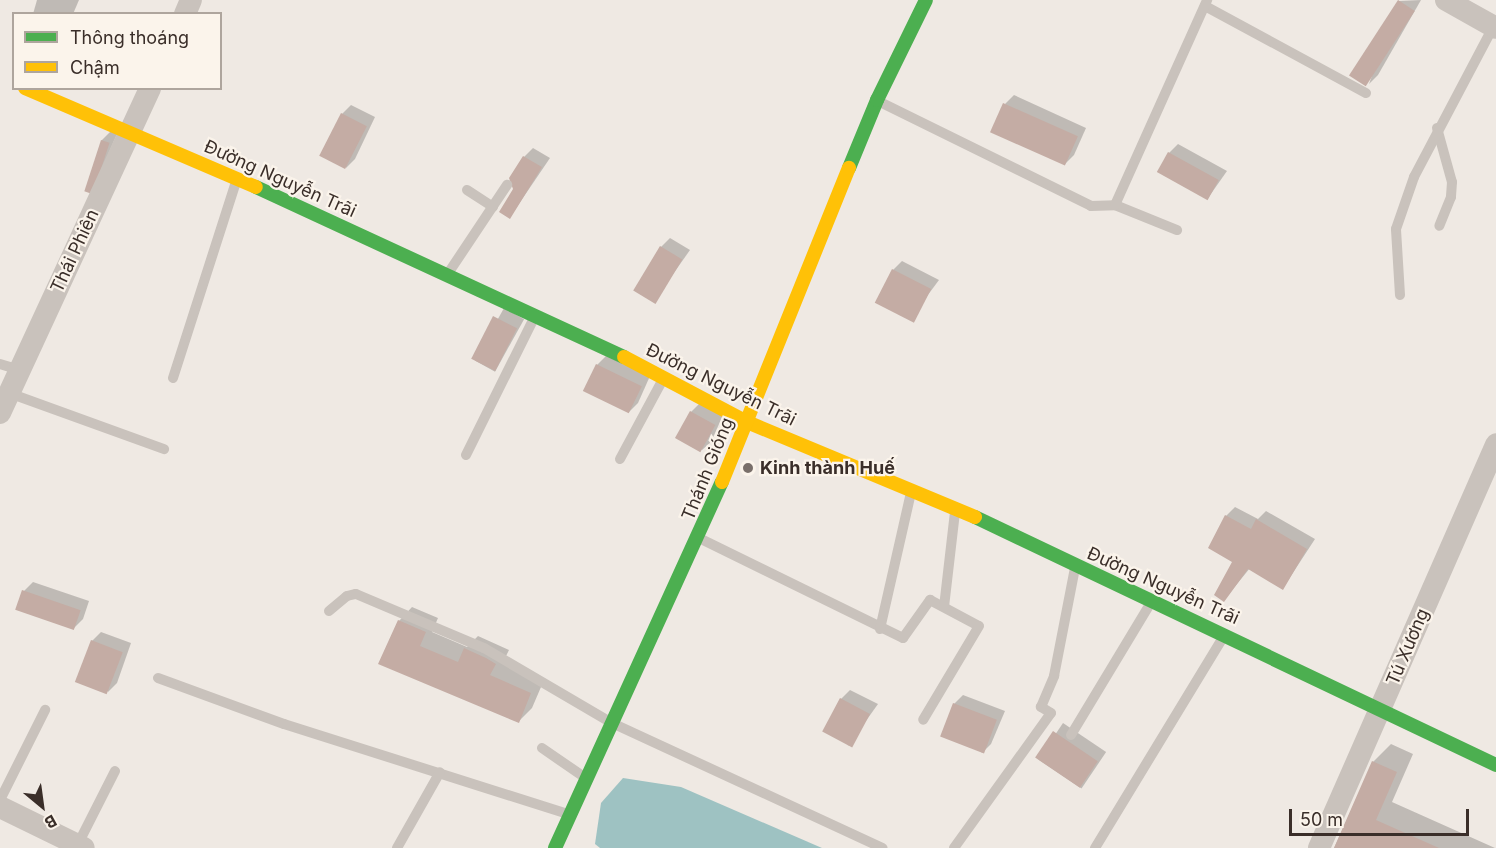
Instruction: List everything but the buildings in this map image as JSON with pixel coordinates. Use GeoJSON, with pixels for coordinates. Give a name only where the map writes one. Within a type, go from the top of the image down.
{"type":"FeatureCollection","features":[{"type":"Feature","properties":{"kind":"main road","name":"Thánh Gióng"},"geometry":{"type":"LineString","coordinates":[[555,848],[699,538],[878,100],[926,0]]}},
{"type":"Feature","properties":{"kind":"main road","name":"Đường Nguyễn Trãi"},"geometry":{"type":"LineString","coordinates":[[31,90],[237,178],[535,315],[664,376],[747,422],[955,508],[1151,602],[1226,633],[1496,765]]}},
{"type":"Feature","properties":{"kind":"street"},"geometry":{"type":"LineString","coordinates":[[1458,3],[1495,28]]}},
{"type":"Feature","properties":{"kind":"street","name":"Thái Phiên"},"geometry":{"type":"LineString","coordinates":[[5,403],[10,367],[149,90]]}},
{"type":"Feature","properties":{"kind":"street","name":"Tú Xương"},"geometry":{"type":"LineString","coordinates":[[1319,848],[1496,444]]}},
{"type":"Feature","properties":{"kind":"street"},"geometry":{"type":"LineString","coordinates":[[0,807],[79,847]]}},
{"type":"Feature","properties":{"kind":"lane"},"geometry":{"type":"LineString","coordinates":[[1115,205],[1206,3],[1366,93]]}},
{"type":"Feature","properties":{"kind":"lane"},"geometry":{"type":"LineString","coordinates":[[1400,294],[1396,229],[1437,128],[1495,28]]}},
{"type":"Feature","properties":{"kind":"lane"},"geometry":{"type":"LineString","coordinates":[[878,100],[1090,206],[1115,205],[1177,230]]}},
{"type":"Feature","properties":{"kind":"lane"},"geometry":{"type":"LineString","coordinates":[[1437,128],[1452,182],[1451,197],[1440,226]]}},
{"type":"Feature","properties":{"kind":"lane"},"geometry":{"type":"LineString","coordinates":[[173,378],[237,178]]}},
{"type":"Feature","properties":{"kind":"lane"},"geometry":{"type":"LineString","coordinates":[[447,275],[507,185]]}},
{"type":"Feature","properties":{"kind":"lane"},"geometry":{"type":"LineString","coordinates":[[467,190],[493,207]]}},
{"type":"Feature","properties":{"kind":"lane"},"geometry":{"type":"LineString","coordinates":[[466,455],[535,315]]}},
{"type":"Feature","properties":{"kind":"lane"},"geometry":{"type":"LineString","coordinates":[[620,459],[664,376]]}},
{"type":"Feature","properties":{"kind":"lane"},"geometry":{"type":"LineString","coordinates":[[5,403],[164,449]]}},
{"type":"Feature","properties":{"kind":"lane"},"geometry":{"type":"LineString","coordinates":[[880,629],[912,489]]}},
{"type":"Feature","properties":{"kind":"lane"},"geometry":{"type":"LineString","coordinates":[[944,607],[955,508]]}},
{"type":"Feature","properties":{"kind":"lane"},"geometry":{"type":"LineString","coordinates":[[699,538],[880,629],[903,638],[930,600],[979,626],[923,720]]}},
{"type":"Feature","properties":{"kind":"lane"},"geometry":{"type":"LineString","coordinates":[[954,848],[1051,713],[1041,707],[1054,676],[1076,566]]}},
{"type":"Feature","properties":{"kind":"lane"},"geometry":{"type":"LineString","coordinates":[[329,611],[347,596],[356,594],[484,648],[612,723],[882,848]]}},
{"type":"Feature","properties":{"kind":"lane"},"geometry":{"type":"LineString","coordinates":[[1071,735],[1151,602]]}},
{"type":"Feature","properties":{"kind":"lane"},"geometry":{"type":"LineString","coordinates":[[1095,848],[1226,633]]}},
{"type":"Feature","properties":{"kind":"lane"},"geometry":{"type":"LineString","coordinates":[[158,678],[284,724],[440,772],[570,816]]}},
{"type":"Feature","properties":{"kind":"lane"},"geometry":{"type":"LineString","coordinates":[[0,800],[45,710]]}},
{"type":"Feature","properties":{"kind":"lane"},"geometry":{"type":"LineString","coordinates":[[542,748],[587,780]]}},
{"type":"Feature","properties":{"kind":"lane"},"geometry":{"type":"LineString","coordinates":[[79,847],[115,771]]}},
{"type":"Feature","properties":{"kind":"lane"},"geometry":{"type":"LineString","coordinates":[[397,848],[440,772]]}},
{"type":"Feature","properties":{"kind":"water"},"geometry":{"type":"Polygon","coordinates":[[[623,778],[681,787],[822,848],[600,848],[595,844],[601,803],[623,778]]]}},
{"type":"Feature","properties":{"kind":"traffic: fast"},"geometry":{"type":"LineString","coordinates":[[849,168],[877,100],[926,0]]}},
{"type":"Feature","properties":{"kind":"traffic: fast"},"geometry":{"type":"LineString","coordinates":[[256,187],[624,357]]}},
{"type":"Feature","properties":{"kind":"traffic: fast"},"geometry":{"type":"LineString","coordinates":[[555,848],[722,482]]}},
{"type":"Feature","properties":{"kind":"traffic: fast"},"geometry":{"type":"LineString","coordinates":[[975,517],[1496,765]]}},
{"type":"Feature","properties":{"kind":"traffic: slow"},"geometry":{"type":"LineString","coordinates":[[30,90],[256,187]]}},
{"type":"Feature","properties":{"kind":"traffic: slow"},"geometry":{"type":"LineString","coordinates":[[722,482],[849,168]]}},
{"type":"Feature","properties":{"kind":"traffic: slow"},"geometry":{"type":"LineString","coordinates":[[624,357],[747,422],[975,517]]}},
{"type":"Feature","properties":{"kind":"place","name":"Kinh thành Huế"},"geometry":{"type":"Point","coordinates":[748,468]}}]}
